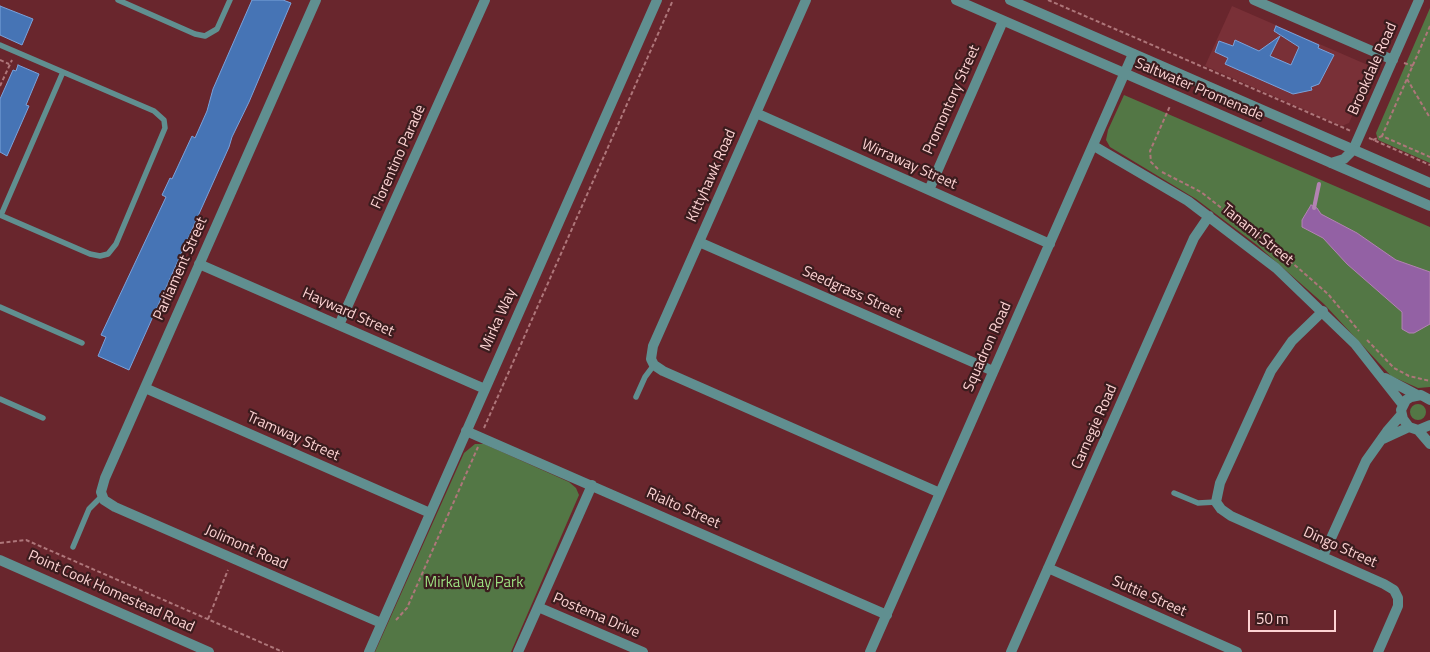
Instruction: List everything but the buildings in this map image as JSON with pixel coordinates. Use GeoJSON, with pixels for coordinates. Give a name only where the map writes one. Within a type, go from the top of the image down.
{"type":"FeatureCollection","features":[{"type":"Feature","properties":{"kind":"street","name":"Parliament Street"},"geometry":{"type":"LineString","coordinates":[[102,496],[101,488],[105,478],[316,0]]}},
{"type":"Feature","properties":{"kind":"street","name":"Florentino Parade"},"geometry":{"type":"LineString","coordinates":[[339,325],[485,0]]}},
{"type":"Feature","properties":{"kind":"street","name":"Mirka Way"},"geometry":{"type":"LineString","coordinates":[[369,652],[657,0]]}},
{"type":"Feature","properties":{"kind":"street","name":"Kittyhawk Road"},"geometry":{"type":"LineString","coordinates":[[654,365],[651,359],[653,346],[806,0]]}},
{"type":"Feature","properties":{"kind":"street","name":"Saltwater Promenade"},"geometry":{"type":"LineString","coordinates":[[956,0],[1430,206]]}},
{"type":"Feature","properties":{"kind":"street","name":"Saltwater Promenade"},"geometry":{"type":"LineString","coordinates":[[1010,0],[1430,183]]}},
{"type":"Feature","properties":{"kind":"street"},"geometry":{"type":"LineString","coordinates":[[1254,0],[1393,60]]}},
{"type":"Feature","properties":{"kind":"street","name":"Brookdale Road"},"geometry":{"type":"LineString","coordinates":[[1353,150],[1420,0]]}},
{"type":"Feature","properties":{"kind":"street","name":"Promontory Street"},"geometry":{"type":"LineString","coordinates":[[929,190],[1003,21]]}},
{"type":"Feature","properties":{"kind":"street","name":"Squadron Road"},"geometry":{"type":"LineString","coordinates":[[870,652],[1133,54]]}},
{"type":"Feature","properties":{"kind":"street","name":"Wirraway Street"},"geometry":{"type":"LineString","coordinates":[[756,114],[1050,244]]}},
{"type":"Feature","properties":{"kind":"street","name":"Tanami Street"},"geometry":{"type":"LineString","coordinates":[[1094,146],[1162,184],[1209,216],[1269,263],[1323,311],[1355,344],[1380,375],[1413,428]]}},
{"type":"Feature","properties":{"kind":"street"},"geometry":{"type":"LineString","coordinates":[[1331,163],[1344,159],[1353,150]]}},
{"type":"Feature","properties":{"kind":"street","name":"Carnegie Road"},"geometry":{"type":"LineString","coordinates":[[1011,652],[1194,238],[1209,216]]}},
{"type":"Feature","properties":{"kind":"street","name":"Seedgrass Street"},"geometry":{"type":"LineString","coordinates":[[699,242],[994,371]]}},
{"type":"Feature","properties":{"kind":"street","name":"Hayward Street"},"geometry":{"type":"LineString","coordinates":[[200,264],[485,389]]}},
{"type":"Feature","properties":{"kind":"street"},"geometry":{"type":"LineString","coordinates":[[1216,502],[1220,483],[1271,372],[1292,341],[1323,311]]}},
{"type":"Feature","properties":{"kind":"street"},"geometry":{"type":"LineString","coordinates":[[654,365],[663,371],[940,493]]}},
{"type":"Feature","properties":{"kind":"street","name":"Tanami Street"},"geometry":{"type":"LineString","coordinates":[[1380,375],[1424,395]]}},
{"type":"Feature","properties":{"kind":"street","name":"Tramway Street"},"geometry":{"type":"LineString","coordinates":[[145,388],[430,513]]}},
{"type":"Feature","properties":{"kind":"street"},"geometry":{"type":"LineString","coordinates":[[1323,556],[1364,466],[1402,410],[1406,400],[1424,395]]}},
{"type":"Feature","properties":{"kind":"street"},"geometry":{"type":"LineString","coordinates":[[1382,439],[1413,428],[1430,425]]}},
{"type":"Feature","properties":{"kind":"street"},"geometry":{"type":"LineString","coordinates":[[1413,428],[1430,444]]}},
{"type":"Feature","properties":{"kind":"street","name":"Rialto Street"},"geometry":{"type":"LineString","coordinates":[[466,431],[886,615]]}},
{"type":"Feature","properties":{"kind":"street"},"geometry":{"type":"LineString","coordinates":[[518,652],[592,486]]}},
{"type":"Feature","properties":{"kind":"street","name":"Jolimont Road"},"geometry":{"type":"LineString","coordinates":[[102,496],[115,507],[381,623]]}},
{"type":"Feature","properties":{"kind":"street","name":"Dingo Street"},"geometry":{"type":"LineString","coordinates":[[1216,502],[1221,509],[1231,516],[1384,584],[1397,594],[1398,606],[1378,652]]}},
{"type":"Feature","properties":{"kind":"street","name":"Point Cook Homestead Road"},"geometry":{"type":"LineString","coordinates":[[0,560],[209,652]]}},
{"type":"Feature","properties":{"kind":"street","name":"Suttie Street"},"geometry":{"type":"LineString","coordinates":[[1048,568],[1237,652]]}},
{"type":"Feature","properties":{"kind":"street","name":"Postema Drive"},"geometry":{"type":"LineString","coordinates":[[538,607],[643,652]]}},
{"type":"Feature","properties":{"kind":"lane"},"geometry":{"type":"LineString","coordinates":[[118,0],[195,34],[205,36],[217,29],[230,0]]}},
{"type":"Feature","properties":{"kind":"lane"},"geometry":{"type":"LineString","coordinates":[[0,45],[16,51],[154,112],[164,120],[164,134],[116,244],[108,254],[95,256],[0,215],[63,72]]}},
{"type":"Feature","properties":{"kind":"lane"},"geometry":{"type":"LineString","coordinates":[[0,307],[82,343]]}},
{"type":"Feature","properties":{"kind":"lane","name":"Kittyhawk Road"},"geometry":{"type":"LineString","coordinates":[[636,397],[645,377],[654,365]]}},
{"type":"Feature","properties":{"kind":"lane"},"geometry":{"type":"LineString","coordinates":[[0,399],[43,418]]}},
{"type":"Feature","properties":{"kind":"lane"},"geometry":{"type":"LineString","coordinates":[[1174,493],[1198,503],[1216,502]]}},
{"type":"Feature","properties":{"kind":"lane","name":"Parliament Street"},"geometry":{"type":"LineString","coordinates":[[73,547],[89,509],[102,496]]}},
{"type":"Feature","properties":{"kind":"path"},"geometry":{"type":"LineString","coordinates":[[392,628],[396,620],[407,608],[673,0]]}},
{"type":"Feature","properties":{"kind":"path"},"geometry":{"type":"LineString","coordinates":[[1048,0],[1430,165]]}},
{"type":"Feature","properties":{"kind":"path"},"geometry":{"type":"LineString","coordinates":[[1373,140],[1382,136],[1430,26]]}},
{"type":"Feature","properties":{"kind":"path"},"geometry":{"type":"LineString","coordinates":[[0,86],[16,51]]}},
{"type":"Feature","properties":{"kind":"path"},"geometry":{"type":"LineString","coordinates":[[0,60],[10,64]]}},
{"type":"Feature","properties":{"kind":"path"},"geometry":{"type":"LineString","coordinates":[[1183,76],[1189,61]]}},
{"type":"Feature","properties":{"kind":"path"},"geometry":{"type":"LineString","coordinates":[[1404,63],[1413,66]]}},
{"type":"Feature","properties":{"kind":"path"},"geometry":{"type":"LineString","coordinates":[[1407,80],[1430,118]]}},
{"type":"Feature","properties":{"kind":"path"},"geometry":{"type":"LineString","coordinates":[[1174,96],[1150,151],[1153,165],[1201,192],[1297,267],[1328,294],[1394,368],[1409,376],[1430,380]]}},
{"type":"Feature","properties":{"kind":"path"},"geometry":{"type":"LineString","coordinates":[[1382,136],[1430,157]]}},
{"type":"Feature","properties":{"kind":"path"},"geometry":{"type":"LineString","coordinates":[[0,543],[26,540],[283,652]]}},
{"type":"Feature","properties":{"kind":"path"},"geometry":{"type":"LineString","coordinates":[[208,619],[228,570]]}},
{"type":"Feature","properties":{"kind":"shaded area"},"geometry":{"type":"Polygon","coordinates":[[[1232,6],[1370,66],[1372,73],[1349,123],[1342,126],[1205,66],[1232,6]]]}},
{"type":"Feature","properties":{"kind":"shaded area"},"geometry":{"type":"Polygon","coordinates":[[[1311,205],[1317,208],[1321,214],[1357,233],[1396,260],[1430,272],[1430,324],[1414,333],[1409,333],[1402,329],[1402,312],[1347,264],[1323,238],[1302,227],[1302,220],[1311,205]]]}},
{"type":"Feature","properties":{"kind":"green space"},"geometry":{"type":"Polygon","coordinates":[[[1430,8],[1430,163],[1378,140],[1376,133],[1430,8]]]}},
{"type":"Feature","properties":{"kind":"green space"},"geometry":{"type":"Polygon","coordinates":[[[1124,95],[1430,227],[1430,387],[1418,388],[1391,376],[1324,304],[1257,245],[1196,199],[1110,147],[1106,140],[1108,130],[1124,95]]]}},
{"type":"Feature","properties":{"kind":"green space"},"geometry":{"type":"Polygon","coordinates":[[[1415,404],[1421,404],[1426,409],[1424,418],[1415,420],[1410,415],[1410,409],[1415,404]]]}},
{"type":"Feature","properties":{"kind":"green space","name":"Mirka Way Park"},"geometry":{"type":"Polygon","coordinates":[[[475,444],[484,444],[569,482],[576,488],[579,495],[511,652],[375,652],[464,453],[475,444]]]}},
{"type":"Feature","properties":{"kind":"waterway"},"geometry":{"type":"LineString","coordinates":[[1314,208],[1319,184]]}}]}
